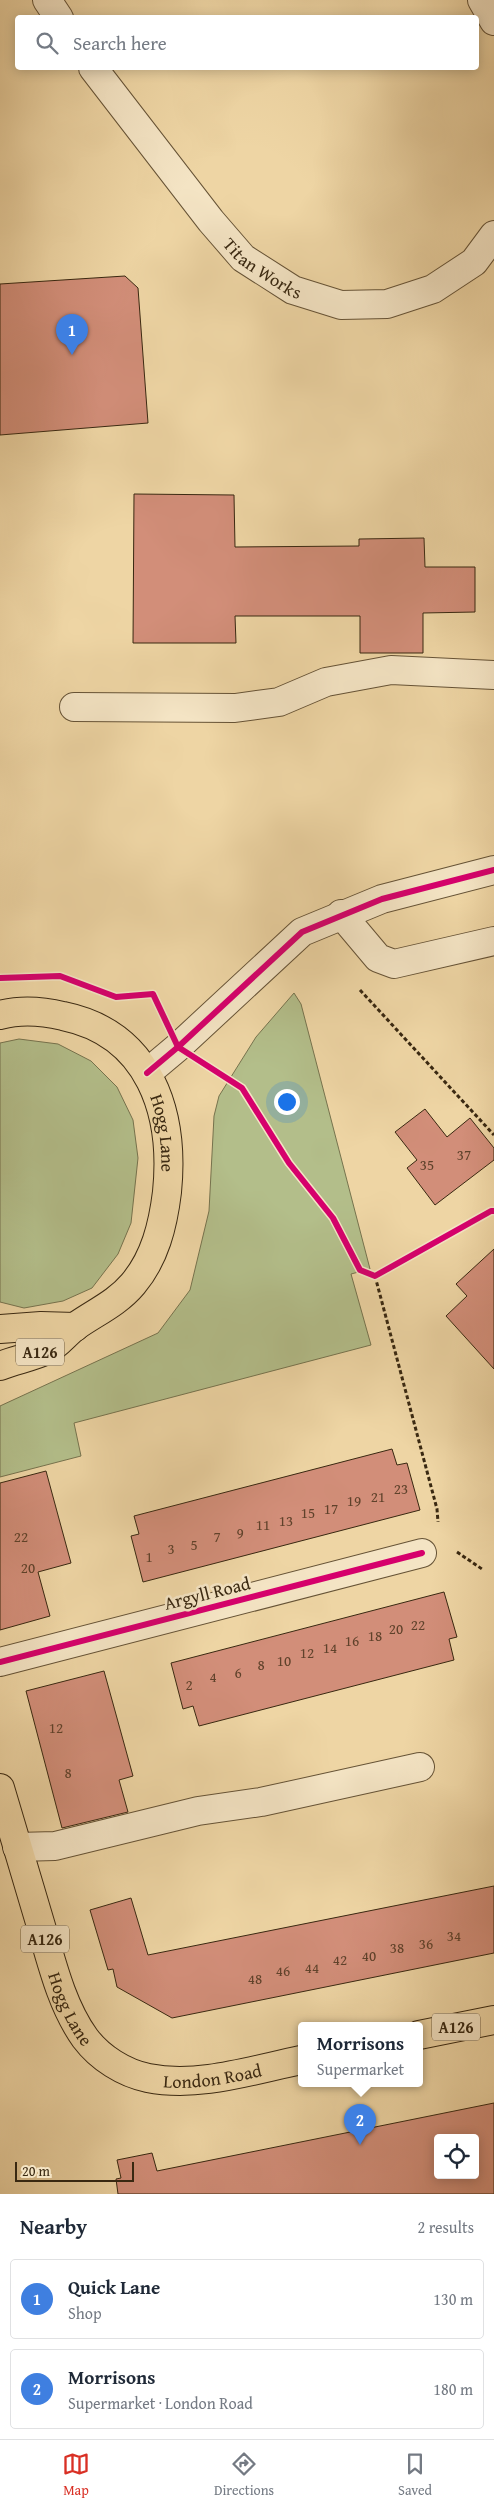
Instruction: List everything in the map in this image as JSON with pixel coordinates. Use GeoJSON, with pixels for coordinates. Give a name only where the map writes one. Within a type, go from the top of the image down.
{"type":"FeatureCollection","features":[{"type":"Feature","properties":{"kind":"main road","name":"Hogg Lane"},"geometry":{"type":"LineString","coordinates":[[0,1015],[13,1012],[42,1011],[79,1019],[112,1037],[130,1050],[147,1073],[162,1103],[168,1139],[168,1178],[164,1216],[152,1254],[135,1282],[116,1302],[74,1327],[48,1349],[0,1366]]}},
{"type":"Feature","properties":{"kind":"main road"},"geometry":{"type":"LineString","coordinates":[[0,1329],[40,1326],[74,1327]]}},
{"type":"Feature","properties":{"kind":"main road","name":"Hogg Lane"},"geometry":{"type":"LineString","coordinates":[[0,1788],[59,1986],[74,2020],[86,2039],[99,2053],[123,2070]]}},
{"type":"Feature","properties":{"kind":"main road","name":"A126"},"geometry":{"type":"LineString","coordinates":[[423,2034],[494,2020]]}},
{"type":"Feature","properties":{"kind":"main road","name":"London Road"},"geometry":{"type":"LineString","coordinates":[[123,2070],[148,2078],[176,2081],[209,2079],[298,2061]]}},
{"type":"Feature","properties":{"kind":"street"},"geometry":{"type":"LineString","coordinates":[[48,0],[57,15]]}},
{"type":"Feature","properties":{"kind":"street"},"geometry":{"type":"LineString","coordinates":[[482,0],[494,21]]}},
{"type":"Feature","properties":{"kind":"street","name":"Titan Works"},"geometry":{"type":"LineString","coordinates":[[95,70],[211,221],[243,258],[293,290],[340,305],[387,304],[432,289],[474,262],[494,235]]}},
{"type":"Feature","properties":{"kind":"street"},"geometry":{"type":"LineString","coordinates":[[74,707],[235,708],[279,702],[326,682],[391,670],[494,675]]}},
{"type":"Feature","properties":{"kind":"street"},"geometry":{"type":"LineString","coordinates":[[147,1073],[178,1047],[302,932],[341,914],[382,899],[494,870]]}},
{"type":"Feature","properties":{"kind":"street"},"geometry":{"type":"LineString","coordinates":[[341,914],[378,958],[394,964],[494,941]]}},
{"type":"Feature","properties":{"kind":"street","name":"Argyll Road"},"geometry":{"type":"LineString","coordinates":[[0,1662],[431,1550]]}},
{"type":"Feature","properties":{"kind":"street"},"geometry":{"type":"LineString","coordinates":[[17,1847],[55,1846],[198,1811],[261,1802],[420,1767]]}},
{"type":"Feature","properties":{"kind":"path"},"geometry":{"type":"LineString","coordinates":[[356,986],[494,1135]]}},
{"type":"Feature","properties":{"kind":"path"},"geometry":{"type":"LineString","coordinates":[[374,1276],[383,1272]]}},
{"type":"Feature","properties":{"kind":"path"},"geometry":{"type":"LineString","coordinates":[[368,1273],[374,1276],[437,1509],[431,1550],[458,1552],[482,1569]]}},
{"type":"Feature","properties":{"kind":"green space"},"geometry":{"type":"Polygon","coordinates":[[[294,993],[301,1004],[370,1269],[351,1274],[371,1345],[74,1423],[81,1456],[0,1477],[0,1406],[158,1333],[190,1290],[209,1211],[214,1116],[219,1096],[256,1037],[294,993]]]}},
{"type":"Feature","properties":{"kind":"green space"},"geometry":{"type":"Polygon","coordinates":[[[19,1039],[58,1044],[91,1061],[117,1087],[133,1120],[138,1158],[131,1223],[118,1254],[92,1288],[63,1301],[24,1308],[0,1302],[0,1043],[19,1039]]]}},
{"type":"Feature","properties":{"kind":"building"},"geometry":{"type":"Polygon","coordinates":[[[125,276],[138,288],[148,423],[0,435],[0,284],[125,276]]]}},
{"type":"Feature","properties":{"kind":"building"},"geometry":{"type":"Polygon","coordinates":[[[134,494],[234,495],[235,547],[359,546],[359,539],[424,538],[425,567],[475,567],[475,612],[423,613],[423,653],[360,653],[360,616],[235,616],[236,643],[133,643],[134,494]]]}},
{"type":"Feature","properties":{"kind":"building"},"geometry":{"type":"Polygon","coordinates":[[[425,1109],[447,1137],[470,1118],[494,1148],[494,1160],[435,1205],[407,1168],[417,1160],[395,1132],[425,1109]]]}},
{"type":"Feature","properties":{"kind":"building"},"geometry":{"type":"Polygon","coordinates":[[[494,1249],[494,1369],[446,1316],[467,1296],[456,1284],[494,1249]]]}},
{"type":"Feature","properties":{"kind":"building"},"geometry":{"type":"Polygon","coordinates":[[[392,1449],[397,1465],[407,1463],[420,1510],[143,1582],[131,1536],[139,1534],[134,1516],[392,1449]]]}},
{"type":"Feature","properties":{"kind":"building"},"geometry":{"type":"Polygon","coordinates":[[[46,1471],[71,1563],[38,1572],[50,1616],[0,1630],[0,1483],[46,1471]]]}},
{"type":"Feature","properties":{"kind":"building"},"geometry":{"type":"Polygon","coordinates":[[[444,1592],[457,1637],[449,1639],[454,1660],[199,1726],[193,1706],[183,1709],[171,1663],[444,1592]]]}},
{"type":"Feature","properties":{"kind":"building"},"geometry":{"type":"Polygon","coordinates":[[[104,1671],[133,1776],[119,1780],[128,1812],[62,1828],[26,1691],[104,1671]]]}},
{"type":"Feature","properties":{"kind":"building"},"geometry":{"type":"Polygon","coordinates":[[[494,1886],[494,1953],[172,2018],[117,1987],[113,1969],[108,1970],[90,1910],[131,1898],[148,1955],[494,1886]]]}},
{"type":"Feature","properties":{"kind":"building"},"geometry":{"type":"Polygon","coordinates":[[[494,2103],[494,2194],[118,2194],[116,2179],[121,2178],[117,2160],[152,2153],[157,2171],[494,2103]]]}},
{"type":"Feature","properties":{"kind":"cycle path"},"geometry":{"type":"LineString","coordinates":[[147,1073],[178,1047],[302,932],[382,899],[494,870]]}},
{"type":"Feature","properties":{"kind":"cycle path"},"geometry":{"type":"LineString","coordinates":[[0,978],[60,976],[116,997],[153,994],[178,1047],[242,1088],[289,1163],[333,1218],[360,1270],[375,1276],[494,1211]]}},
{"type":"Feature","properties":{"kind":"cycle path"},"geometry":{"type":"LineString","coordinates":[[0,1662],[422,1553]]}},
{"type":"Feature","properties":{"kind":"place","name":"Quick Lane"},"geometry":{"type":"Point","coordinates":[72,355]}},
{"type":"Feature","properties":{"kind":"place","name":"Morrisons"},"geometry":{"type":"Point","coordinates":[360,2145]}}]}
